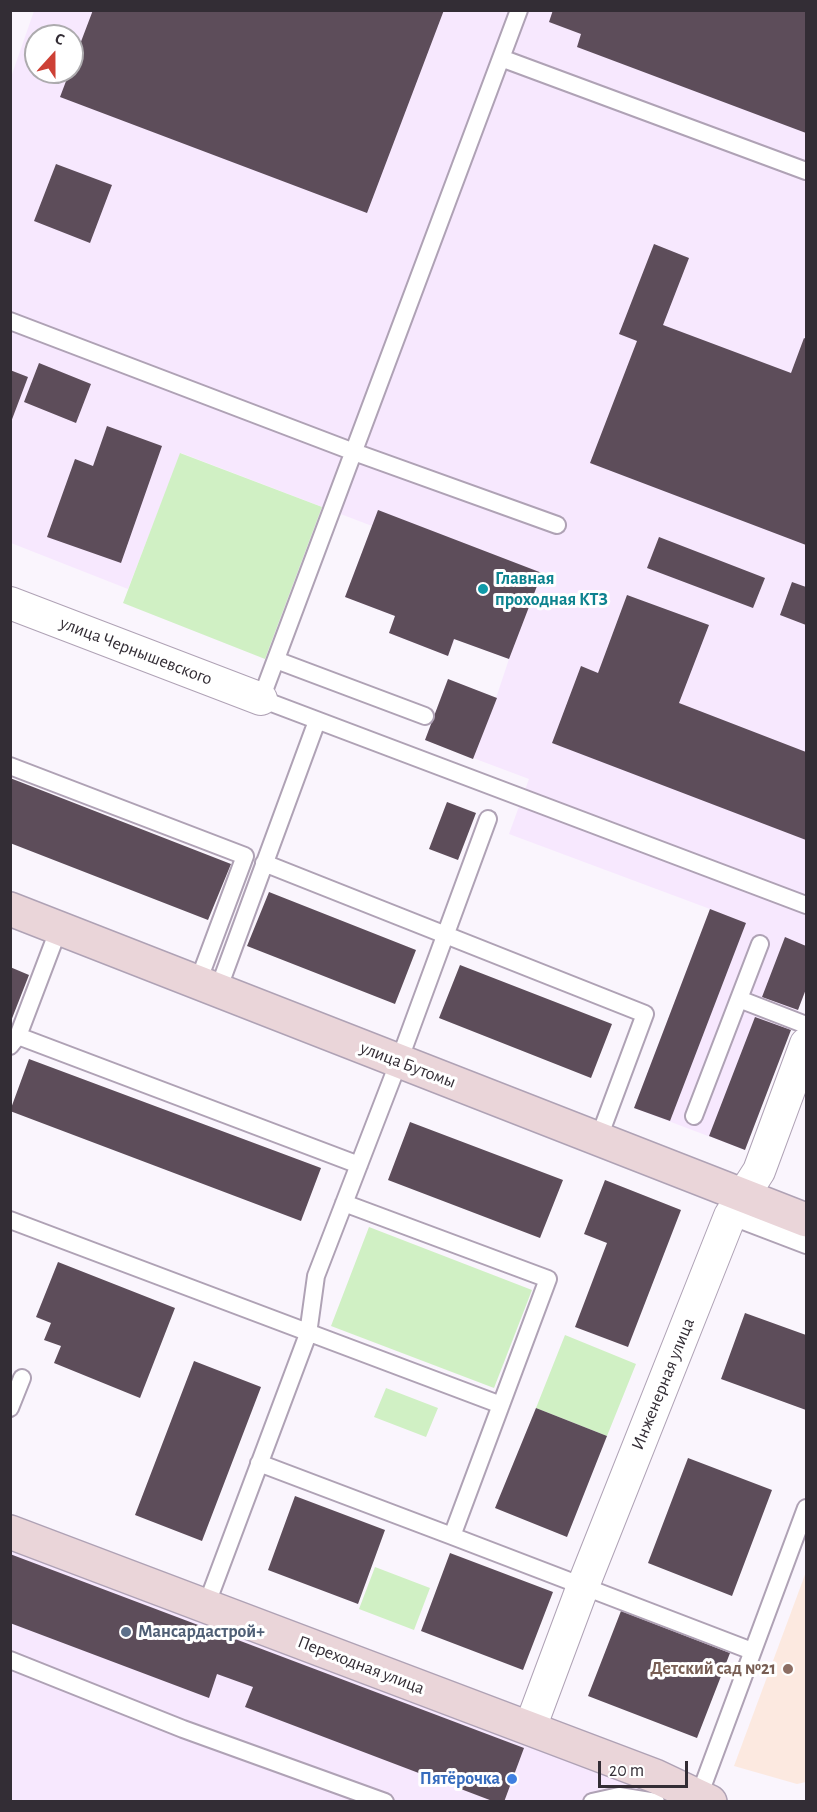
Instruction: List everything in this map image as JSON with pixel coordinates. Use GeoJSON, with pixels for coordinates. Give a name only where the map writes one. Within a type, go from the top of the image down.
{"type":"FeatureCollection","features":[{"type":"Feature","properties":{"kind":"street","name":"улица Чернышевского"},"geometry":{"type":"LineString","coordinates":[[10,603],[261,699]]}},
{"type":"Feature","properties":{"kind":"street","name":"улица Бутомы"},"geometry":{"type":"LineString","coordinates":[[10,909],[598,1140],[737,1205],[807,1220]]}},
{"type":"Feature","properties":{"kind":"street","name":"Инженерная улица"},"geometry":{"type":"LineString","coordinates":[[530,1728],[583,1586],[737,1205],[759,1171],[798,1095],[807,1044]]}},
{"type":"Feature","properties":{"kind":"street","name":"Переходная улица"},"geometry":{"type":"LineString","coordinates":[[10,1532],[655,1776],[694,1800]]}},
{"type":"Feature","properties":{"kind":"lane"},"geometry":{"type":"LineString","coordinates":[[519,10],[261,699],[807,905]]}},
{"type":"Feature","properties":{"kind":"lane"},"geometry":{"type":"LineString","coordinates":[[501,58],[807,171]]}},
{"type":"Feature","properties":{"kind":"lane"},"geometry":{"type":"LineString","coordinates":[[10,321],[354,452],[557,525]]}},
{"type":"Feature","properties":{"kind":"lane"},"geometry":{"type":"LineString","coordinates":[[276,660],[425,716]]}},
{"type":"Feature","properties":{"kind":"lane"},"geometry":{"type":"LineString","coordinates":[[208,986],[264,863],[317,721]]}},
{"type":"Feature","properties":{"kind":"lane"},"geometry":{"type":"LineString","coordinates":[[10,766],[245,856],[208,986]]}},
{"type":"Feature","properties":{"kind":"lane"},"geometry":{"type":"LineString","coordinates":[[206,1606],[308,1334],[316,1276],[399,1061],[488,819]]}},
{"type":"Feature","properties":{"kind":"lane"},"geometry":{"type":"LineString","coordinates":[[264,863],[645,1014],[598,1140]]}},
{"type":"Feature","properties":{"kind":"lane"},"geometry":{"type":"LineString","coordinates":[[59,928],[14,1041],[359,1165]]}},
{"type":"Feature","properties":{"kind":"lane"},"geometry":{"type":"LineString","coordinates":[[694,1116],[760,944]]}},
{"type":"Feature","properties":{"kind":"lane"},"geometry":{"type":"LineString","coordinates":[[739,999],[807,1025]]}},
{"type":"Feature","properties":{"kind":"lane"},"geometry":{"type":"LineString","coordinates":[[344,1203],[548,1279],[452,1536]]}},
{"type":"Feature","properties":{"kind":"lane"},"geometry":{"type":"LineString","coordinates":[[737,1205],[807,1245]]}},
{"type":"Feature","properties":{"kind":"lane"},"geometry":{"type":"LineString","coordinates":[[10,1220],[501,1405]]}},
{"type":"Feature","properties":{"kind":"lane"},"geometry":{"type":"LineString","coordinates":[[10,1408],[22,1378]]}},
{"type":"Feature","properties":{"kind":"lane"},"geometry":{"type":"LineString","coordinates":[[259,1463],[752,1651]]}},
{"type":"Feature","properties":{"kind":"lane"},"geometry":{"type":"LineString","coordinates":[[694,1800],[807,1508]]}},
{"type":"Feature","properties":{"kind":"lane"},"geometry":{"type":"LineString","coordinates":[[10,1660],[183,1729],[385,1802]]}},
{"type":"Feature","properties":{"kind":"lane"},"geometry":{"type":"LineString","coordinates":[[592,1802],[619,1796],[656,1802]]}},
{"type":"Feature","properties":{"kind":"shaded area"},"geometry":{"type":"Polygon","coordinates":[[[34,11],[806,11],[806,989],[745,1150],[634,1108],[710,909],[509,834],[529,779],[425,740],[448,679],[496,698],[509,659],[455,639],[448,656],[389,633],[395,616],[345,597],[372,526],[181,453],[128,589],[11,543],[10,80],[24,40],[24,84],[84,84],[84,24],[29,24],[34,11]]]}},
{"type":"Feature","properties":{"kind":"shaded area"},"geometry":{"type":"Polygon","coordinates":[[[10,1542],[689,1801],[11,1801],[10,1542]]]}},
{"type":"Feature","properties":{"kind":"shaded area","name":"Детский сад №21"},"geometry":{"type":"Polygon","coordinates":[[[806,1572],[806,1782],[797,1784],[734,1766],[806,1572]]]}},
{"type":"Feature","properties":{"kind":"green space"},"geometry":{"type":"Polygon","coordinates":[[[180,453],[322,507],[265,659],[123,603],[180,453]]]}},
{"type":"Feature","properties":{"kind":"green space"},"geometry":{"type":"Polygon","coordinates":[[[369,1227],[532,1290],[494,1388],[331,1326],[369,1227]]]}},
{"type":"Feature","properties":{"kind":"green space"},"geometry":{"type":"Polygon","coordinates":[[[565,1335],[636,1364],[607,1436],[536,1408],[565,1335]]]}},
{"type":"Feature","properties":{"kind":"green space"},"geometry":{"type":"Polygon","coordinates":[[[386,1388],[438,1408],[426,1437],[374,1417],[386,1388]]]}},
{"type":"Feature","properties":{"kind":"green space"},"geometry":{"type":"Polygon","coordinates":[[[375,1567],[430,1588],[414,1630],[359,1609],[375,1567]]]}},
{"type":"Feature","properties":{"kind":"building"},"geometry":{"type":"Polygon","coordinates":[[[93,10],[444,10],[367,213],[60,97],[65,84],[84,84],[84,34],[93,10]]]}},
{"type":"Feature","properties":{"kind":"building"},"geometry":{"type":"Polygon","coordinates":[[[553,10],[806,10],[806,133],[577,47],[581,34],[549,22],[553,10]]]}},
{"type":"Feature","properties":{"kind":"building"},"geometry":{"type":"Polygon","coordinates":[[[56,164],[112,185],[90,243],[34,221],[56,164]]]}},
{"type":"Feature","properties":{"kind":"building"},"geometry":{"type":"Polygon","coordinates":[[[654,244],[689,258],[663,325],[791,373],[804,338],[806,339],[806,545],[590,463],[637,341],[619,334],[654,244]]]}},
{"type":"Feature","properties":{"kind":"building"},"geometry":{"type":"Polygon","coordinates":[[[39,363],[91,384],[76,423],[24,402],[39,363]]]}},
{"type":"Feature","properties":{"kind":"building"},"geometry":{"type":"Polygon","coordinates":[[[10,370],[28,377],[11,422],[10,422],[10,370]]]}},
{"type":"Feature","properties":{"kind":"building"},"geometry":{"type":"Polygon","coordinates":[[[107,426],[162,446],[121,563],[47,537],[75,459],[93,466],[107,426]]]}},
{"type":"Feature","properties":{"kind":"building","name":"Главная проходная КТЗ"},"geometry":{"type":"Polygon","coordinates":[[[378,510],[542,573],[509,659],[454,639],[448,656],[389,633],[395,616],[345,597],[378,510]]]}},
{"type":"Feature","properties":{"kind":"building"},"geometry":{"type":"Polygon","coordinates":[[[659,537],[765,578],[753,608],[647,568],[659,537]]]}},
{"type":"Feature","properties":{"kind":"building"},"geometry":{"type":"Polygon","coordinates":[[[792,582],[806,587],[806,625],[780,615],[792,582]]]}},
{"type":"Feature","properties":{"kind":"building"},"geometry":{"type":"Polygon","coordinates":[[[627,595],[709,625],[679,703],[806,752],[806,840],[552,743],[581,666],[598,673],[627,595]]]}},
{"type":"Feature","properties":{"kind":"building"},"geometry":{"type":"Polygon","coordinates":[[[448,679],[497,698],[473,759],[425,740],[448,679]]]}},
{"type":"Feature","properties":{"kind":"building"},"geometry":{"type":"Polygon","coordinates":[[[10,778],[231,864],[208,920],[10,843],[10,778]]]}},
{"type":"Feature","properties":{"kind":"building"},"geometry":{"type":"Polygon","coordinates":[[[447,802],[476,813],[458,860],[429,849],[447,802]]]}},
{"type":"Feature","properties":{"kind":"building"},"geometry":{"type":"Polygon","coordinates":[[[269,892],[416,950],[395,1004],[247,946],[269,892]]]}},
{"type":"Feature","properties":{"kind":"building"},"geometry":{"type":"Polygon","coordinates":[[[710,909],[746,923],[670,1121],[634,1108],[710,909]]]}},
{"type":"Feature","properties":{"kind":"building"},"geometry":{"type":"Polygon","coordinates":[[[785,937],[806,946],[806,989],[798,1010],[762,997],[785,937]]]}},
{"type":"Feature","properties":{"kind":"building"},"geometry":{"type":"Polygon","coordinates":[[[460,965],[612,1024],[591,1078],[439,1018],[460,965]]]}},
{"type":"Feature","properties":{"kind":"building"},"geometry":{"type":"Polygon","coordinates":[[[10,967],[29,975],[11,1021],[10,1021],[10,967]]]}},
{"type":"Feature","properties":{"kind":"building"},"geometry":{"type":"Polygon","coordinates":[[[755,1017],[791,1030],[745,1150],[709,1136],[755,1017]]]}},
{"type":"Feature","properties":{"kind":"building"},"geometry":{"type":"Polygon","coordinates":[[[29,1059],[321,1168],[301,1221],[10,1111],[29,1059]]]}},
{"type":"Feature","properties":{"kind":"building"},"geometry":{"type":"Polygon","coordinates":[[[410,1122],[563,1180],[540,1238],[388,1180],[410,1122]]]}},
{"type":"Feature","properties":{"kind":"building"},"geometry":{"type":"Polygon","coordinates":[[[605,1180],[681,1210],[628,1347],[575,1327],[607,1243],[584,1234],[605,1180]]]}},
{"type":"Feature","properties":{"kind":"building"},"geometry":{"type":"Polygon","coordinates":[[[58,1262],[175,1308],[140,1398],[54,1363],[61,1346],[44,1340],[51,1323],[36,1317],[58,1262]]]}},
{"type":"Feature","properties":{"kind":"building"},"geometry":{"type":"Polygon","coordinates":[[[745,1313],[806,1335],[806,1410],[721,1379],[745,1313]]]}},
{"type":"Feature","properties":{"kind":"building"},"geometry":{"type":"Polygon","coordinates":[[[194,1361],[261,1387],[202,1541],[135,1515],[194,1361]]]}},
{"type":"Feature","properties":{"kind":"building"},"geometry":{"type":"Polygon","coordinates":[[[536,1408],[607,1436],[567,1537],[495,1508],[536,1408]]]}},
{"type":"Feature","properties":{"kind":"building"},"geometry":{"type":"Polygon","coordinates":[[[688,1458],[772,1490],[732,1596],[648,1563],[688,1458]]]}},
{"type":"Feature","properties":{"kind":"building"},"geometry":{"type":"Polygon","coordinates":[[[295,1496],[385,1530],[358,1604],[268,1570],[295,1496]]]}},
{"type":"Feature","properties":{"kind":"building"},"geometry":{"type":"Polygon","coordinates":[[[450,1553],[553,1592],[523,1670],[421,1631],[450,1553]]]}},
{"type":"Feature","properties":{"kind":"building"},"geometry":{"type":"Polygon","coordinates":[[[10,1554],[524,1748],[504,1802],[495,1802],[245,1707],[253,1687],[217,1674],[209,1698],[10,1623],[10,1554]]]}},
{"type":"Feature","properties":{"kind":"building"},"geometry":{"type":"Polygon","coordinates":[[[621,1611],[730,1653],[697,1738],[588,1696],[621,1611]]]}},
{"type":"Feature","properties":{"kind":"place","name":"Главная проходная КТЗ"},"geometry":{"type":"Point","coordinates":[483,589]}},
{"type":"Feature","properties":{"kind":"place","name":"Мансардастрой+"},"geometry":{"type":"Point","coordinates":[126,1632]}},
{"type":"Feature","properties":{"kind":"place","name":"Детский сад №21"},"geometry":{"type":"Point","coordinates":[788,1669]}},
{"type":"Feature","properties":{"kind":"place","name":"Пятёрочка"},"geometry":{"type":"Point","coordinates":[512,1779]}}]}
